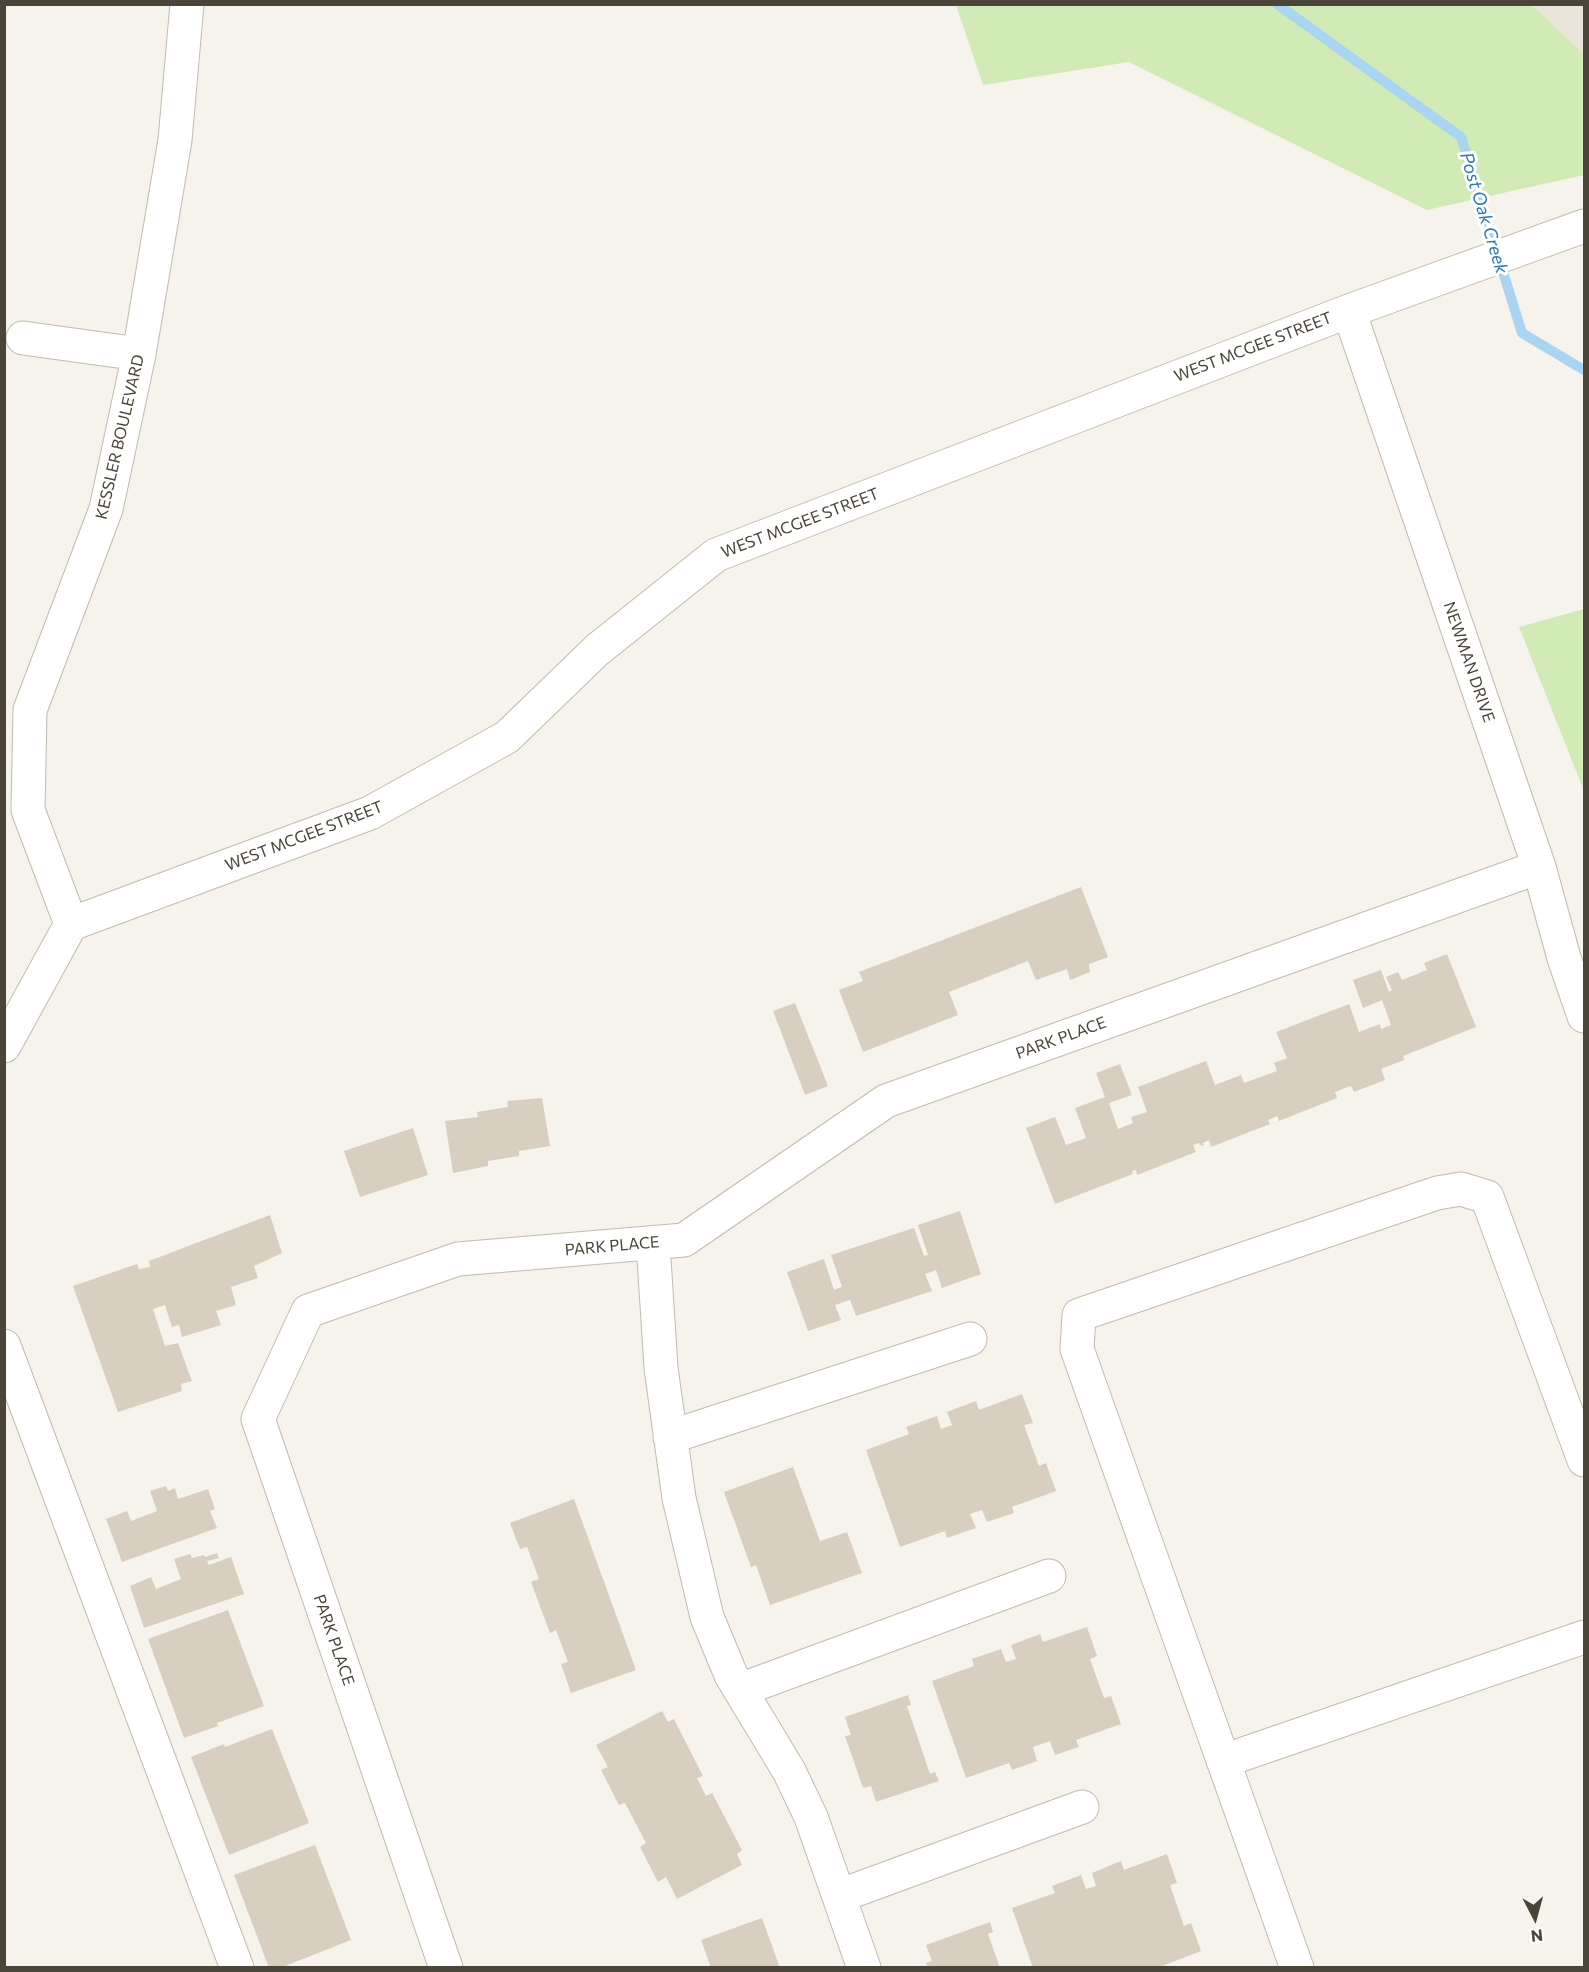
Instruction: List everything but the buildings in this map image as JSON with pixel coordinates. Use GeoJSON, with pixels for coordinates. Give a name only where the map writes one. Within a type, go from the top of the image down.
{"type":"FeatureCollection","features":[{"type":"Feature","properties":{"kind":"street","name":"KESSLER BOULEVARD"},"geometry":{"type":"LineString","coordinates":[[71,924],[28,810],[30,710],[106,509],[139,354],[175,141],[187,4]]}},
{"type":"Feature","properties":{"kind":"street","name":"WEST MCGEE STREET"},"geometry":{"type":"LineString","coordinates":[[71,924],[370,813],[507,737],[597,650],[716,555],[1349,310],[1584,226]]}},
{"type":"Feature","properties":{"kind":"street","name":"NEWMAN DRIVE"},"geometry":{"type":"LineString","coordinates":[[1349,310],[1539,867],[1564,958],[1584,1016]]}},
{"type":"Feature","properties":{"kind":"street"},"geometry":{"type":"LineString","coordinates":[[23,338],[139,354]]}},
{"type":"Feature","properties":{"kind":"street","name":"PARK PLACE"},"geometry":{"type":"LineString","coordinates":[[446,1968],[258,1419],[308,1311],[458,1259],[684,1240],[886,1101],[1539,867]]}},
{"type":"Feature","properties":{"kind":"street"},"geometry":{"type":"LineString","coordinates":[[4,1046],[71,924]]}},
{"type":"Feature","properties":{"kind":"street"},"geometry":{"type":"LineString","coordinates":[[1297,1968],[1077,1349],[1079,1315],[1437,1193],[1461,1189],[1487,1197],[1584,1460]]}},
{"type":"Feature","properties":{"kind":"street"},"geometry":{"type":"LineString","coordinates":[[653,1243],[661,1368],[670,1437],[679,1498],[706,1617],[731,1675],[789,1771],[811,1817],[864,1968]]}},
{"type":"Feature","properties":{"kind":"street"},"geometry":{"type":"LineString","coordinates":[[670,1437],[970,1339]]}},
{"type":"Feature","properties":{"kind":"street"},"geometry":{"type":"LineString","coordinates":[[4,1346],[237,1968]]}},
{"type":"Feature","properties":{"kind":"street"},"geometry":{"type":"LineString","coordinates":[[740,1690],[1049,1576]]}},
{"type":"Feature","properties":{"kind":"street"},"geometry":{"type":"LineString","coordinates":[[1223,1761],[1584,1637]]}},
{"type":"Feature","properties":{"kind":"street"},"geometry":{"type":"LineString","coordinates":[[839,1896],[1082,1807]]}},
{"type":"Feature","properties":{"kind":"shaded area"},"geometry":{"type":"Polygon","coordinates":[[[1532,5],[1584,5],[1584,54],[1532,5]]]}},
{"type":"Feature","properties":{"kind":"green space"},"geometry":{"type":"Polygon","coordinates":[[[956,5],[1532,5],[1584,54],[1584,175],[1427,210],[1129,62],[983,85],[956,5]]]}},
{"type":"Feature","properties":{"kind":"green space"},"geometry":{"type":"Polygon","coordinates":[[[1584,609],[1584,791],[1519,627],[1584,609]]]}},
{"type":"Feature","properties":{"kind":"waterway","name":"Post Oak Creek"},"geometry":{"type":"LineString","coordinates":[[1277,4],[1461,137],[1522,333],[1584,370]]}}]}
